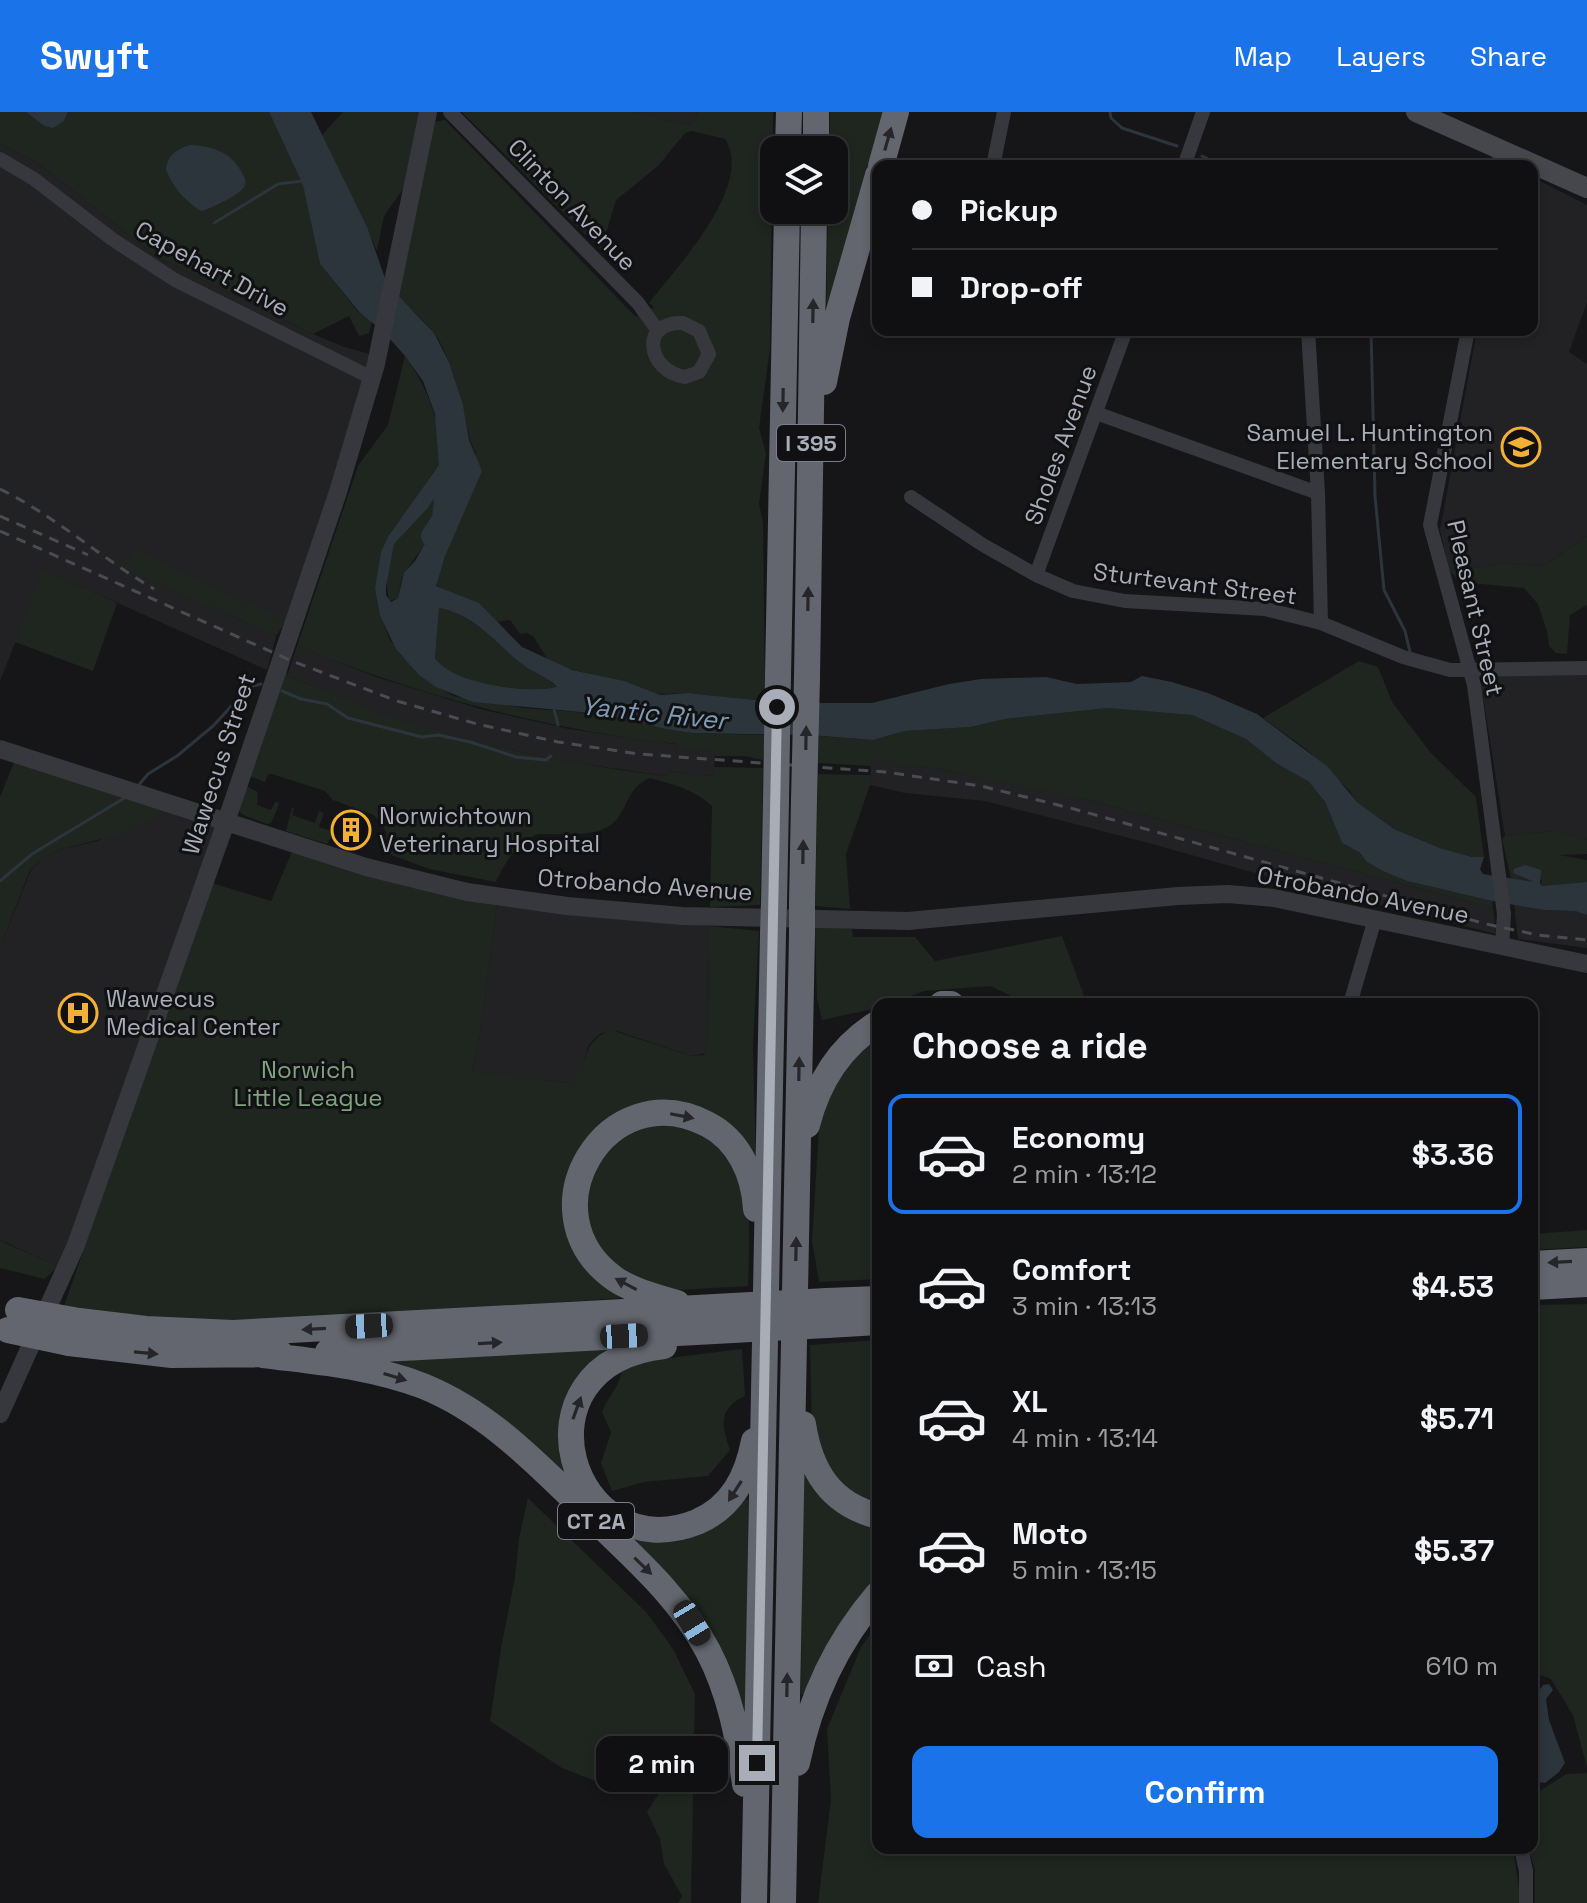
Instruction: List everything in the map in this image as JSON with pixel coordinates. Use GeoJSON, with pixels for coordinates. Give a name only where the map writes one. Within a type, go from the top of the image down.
{"type":"FeatureCollection","features":[{"type":"Feature","properties":{"kind":"highway"},"geometry":{"type":"LineString","coordinates":[[788,136],[789,112]]}},
{"type":"Feature","properties":{"kind":"highway"},"geometry":{"type":"LineString","coordinates":[[816,112],[816,136]]}},
{"type":"Feature","properties":{"kind":"highway"},"geometry":{"type":"LineString","coordinates":[[883,160],[896,112]]}},
{"type":"Feature","properties":{"kind":"highway"},"geometry":{"type":"LineString","coordinates":[[810,451],[821,423],[826,370],[834,333],[872,197]]}},
{"type":"Feature","properties":{"kind":"highway","name":"I 395"},"geometry":{"type":"LineString","coordinates":[[754,1903],[787,224]]}},
{"type":"Feature","properties":{"kind":"highway","name":"I 395"},"geometry":{"type":"LineString","coordinates":[[783,1903],[814,224]]}},
{"type":"Feature","properties":{"kind":"highway"},"geometry":{"type":"LineString","coordinates":[[797,1175],[809,1118],[823,1080],[851,1044],[872,1028]]}},
{"type":"Feature","properties":{"kind":"highway"},"geometry":{"type":"LineString","coordinates":[[728,1322],[700,1308],[652,1296],[615,1279],[595,1260],[579,1232],[574,1202],[581,1171],[597,1145],[625,1123],[653,1114],[679,1114],[712,1126],[733,1145],[747,1169],[755,1194],[757,1237],[766,1272]]}},
{"type":"Feature","properties":{"kind":"highway"},"geometry":{"type":"LineString","coordinates":[[1538,1264],[1587,1261]]}},
{"type":"Feature","properties":{"kind":"highway"},"geometry":{"type":"LineString","coordinates":[[1538,1287],[1587,1284]]}},
{"type":"Feature","properties":{"kind":"highway"},"geometry":{"type":"LineString","coordinates":[[6,1319],[172,1355],[263,1355],[830,1317],[872,1306]]}},
{"type":"Feature","properties":{"kind":"highway"},"geometry":{"type":"LineString","coordinates":[[74,1332],[253,1332],[700,1308]]}},
{"type":"Feature","properties":{"kind":"highway"},"geometry":{"type":"LineString","coordinates":[[830,1317],[857,1332],[872,1332]]}},
{"type":"Feature","properties":{"kind":"highway"},"geometry":{"type":"LineString","coordinates":[[728,1322],[674,1345],[647,1348],[619,1358],[590,1382],[577,1404],[570,1436],[574,1463],[587,1492],[612,1514],[653,1528],[680,1527],[714,1513],[732,1497],[745,1474],[765,1391]]}},
{"type":"Feature","properties":{"kind":"highway","name":"CT 2A"},"geometry":{"type":"LineString","coordinates":[[263,1355],[377,1371],[425,1387],[463,1405],[514,1442],[666,1589],[701,1637],[726,1693],[738,1738],[755,1856]]}},
{"type":"Feature","properties":{"kind":"highway"},"geometry":{"type":"LineString","coordinates":[[794,1355],[804,1430],[817,1473],[838,1498],[872,1514]]}},
{"type":"Feature","properties":{"kind":"highway"},"geometry":{"type":"LineString","coordinates":[[785,1829],[802,1739],[819,1686],[846,1635],[872,1602]]}},
{"type":"Feature","properties":{"kind":"main road"},"geometry":{"type":"LineString","coordinates":[[1416,112],[1499,157]]}},
{"type":"Feature","properties":{"kind":"main road"},"geometry":{"type":"LineString","coordinates":[[1538,171],[1587,188]]}},
{"type":"Feature","properties":{"kind":"street","name":"Wawecus Street"},"geometry":{"type":"LineString","coordinates":[[0,1414],[76,1245],[226,822],[338,492],[372,378],[428,112]]}},
{"type":"Feature","properties":{"kind":"street","name":"Clinton Avenue"},"geometry":{"type":"LineString","coordinates":[[450,112],[634,300],[658,331]]}},
{"type":"Feature","properties":{"kind":"street"},"geometry":{"type":"LineString","coordinates":[[994,160],[1004,112]]}},
{"type":"Feature","properties":{"kind":"street"},"geometry":{"type":"LineString","coordinates":[[1186,160],[1203,112]]}},
{"type":"Feature","properties":{"kind":"street","name":"Capehart Drive"},"geometry":{"type":"LineString","coordinates":[[0,159],[34,179],[112,239],[175,280],[372,378]]}},
{"type":"Feature","properties":{"kind":"street","name":"Sholes Avenue"},"geometry":{"type":"LineString","coordinates":[[1036,575],[1124,336]]}},
{"type":"Feature","properties":{"kind":"street"},"geometry":{"type":"LineString","coordinates":[[1308,336],[1318,493],[1321,623]]}},
{"type":"Feature","properties":{"kind":"street","name":"Pleasant Street"},"geometry":{"type":"LineString","coordinates":[[1467,336],[1430,519],[1436,553],[1475,695],[1503,906],[1502,947]]}},
{"type":"Feature","properties":{"kind":"street"},"geometry":{"type":"LineString","coordinates":[[1096,413],[1318,493]]}},
{"type":"Feature","properties":{"kind":"street","name":"Sturtevant Street"},"geometry":{"type":"LineString","coordinates":[[911,497],[983,545],[1036,575],[1073,591],[1125,601],[1265,609],[1321,623],[1409,658],[1450,670],[1587,668]]}},
{"type":"Feature","properties":{"kind":"street","name":"Otrobando Avenue"},"geometry":{"type":"LineString","coordinates":[[0,749],[366,867],[467,892],[567,906],[682,916],[908,921],[1228,894],[1274,898],[1587,964]]}},
{"type":"Feature","properties":{"kind":"street"},"geometry":{"type":"LineString","coordinates":[[1352,998],[1375,919]]}},
{"type":"Feature","properties":{"kind":"street"},"geometry":{"type":"LineString","coordinates":[[1522,1854],[1526,1871],[1526,1903]]}},
{"type":"Feature","properties":{"kind":"shaded area"},"geometry":{"type":"Polygon","coordinates":[[[635,112],[698,112],[694,121],[687,125],[635,112]]]}},
{"type":"Feature","properties":{"kind":"shaded area"},"geometry":{"type":"Polygon","coordinates":[[[0,143],[42,166],[155,256],[313,334],[370,354],[356,416],[286,621],[256,608],[124,567],[276,636],[267,670],[44,570],[0,681],[0,143]]]}},
{"type":"Feature","properties":{"kind":"shaded area","name":"Samuel L. Huntington Elementary School"},"geometry":{"type":"Polygon","coordinates":[[[1538,180],[1587,205],[1587,302],[1569,352],[1587,364],[1587,536],[1544,566],[1506,564],[1449,570],[1440,530],[1476,336],[1538,336],[1538,180]]]}},
{"type":"Feature","properties":{"kind":"shaded area"},"geometry":{"type":"Polygon","coordinates":[[[297,646],[379,678],[484,710],[569,729],[715,750],[714,776],[668,772],[666,776],[563,761],[453,737],[388,717],[287,676],[297,646]]]}},
{"type":"Feature","properties":{"kind":"shaded area"},"geometry":{"type":"Polygon","coordinates":[[[1587,674],[1587,840],[1554,831],[1505,836],[1481,683],[1492,676],[1587,674]]]}},
{"type":"Feature","properties":{"kind":"shaded area"},"geometry":{"type":"Polygon","coordinates":[[[871,758],[986,777],[1092,801],[1493,908],[1496,934],[985,801],[905,793],[870,785],[871,758]]]}},
{"type":"Feature","properties":{"kind":"shaded area","name":"Wawecus Medical Center"},"geometry":{"type":"Polygon","coordinates":[[[173,805],[226,822],[64,1269],[0,1240],[0,947],[31,870],[43,857],[57,850],[98,841],[173,805]]]}},
{"type":"Feature","properties":{"kind":"shaded area"},"geometry":{"type":"Polygon","coordinates":[[[497,902],[709,926],[706,1053],[691,1056],[617,1031],[602,1033],[594,1039],[588,1047],[579,1075],[569,1083],[472,1073],[480,1035],[497,902]]]}},
{"type":"Feature","properties":{"kind":"shaded area"},"geometry":{"type":"Polygon","coordinates":[[[1514,904],[1587,915],[1587,948],[1518,939],[1514,904]]]}},
{"type":"Feature","properties":{"kind":"green space"},"geometry":{"type":"Polygon","coordinates":[[[0,112],[26,112],[45,125],[64,121],[68,112],[269,112],[303,184],[320,264],[359,313],[372,321],[369,333],[359,336],[349,316],[313,334],[155,256],[42,166],[0,143],[0,112]]]}},
{"type":"Feature","properties":{"kind":"green space"},"geometry":{"type":"Polygon","coordinates":[[[343,112],[419,112],[405,186],[384,216],[377,251],[322,135],[343,112]]]}},
{"type":"Feature","properties":{"kind":"green space"},"geometry":{"type":"Polygon","coordinates":[[[462,112],[635,112],[687,125],[694,121],[698,112],[773,112],[773,136],[760,136],[760,224],[772,224],[770,349],[759,428],[766,453],[759,504],[763,522],[765,701],[688,693],[655,694],[628,683],[566,668],[547,659],[534,637],[527,633],[520,634],[510,620],[495,622],[474,602],[437,586],[435,576],[476,453],[444,349],[430,328],[398,297],[434,122],[445,120],[636,317],[654,307],[649,303],[693,248],[721,202],[730,179],[731,158],[725,139],[692,131],[685,133],[658,166],[616,200],[601,250],[462,112]]]}},
{"type":"Feature","properties":{"kind":"green space"},"geometry":{"type":"Polygon","coordinates":[[[830,112],[889,112],[872,160],[826,312],[828,224],[848,224],[848,136],[829,136],[830,112]]]}},
{"type":"Feature","properties":{"kind":"green space"},"geometry":{"type":"Polygon","coordinates":[[[405,356],[421,381],[432,408],[438,435],[439,465],[389,535],[375,589],[380,616],[390,640],[419,675],[453,696],[524,708],[602,714],[693,733],[765,735],[763,760],[745,756],[715,756],[714,750],[677,747],[677,744],[531,720],[436,695],[297,646],[358,466],[388,425],[405,356]]]}},
{"type":"Feature","properties":{"kind":"green space"},"geometry":{"type":"Polygon","coordinates":[[[440,489],[444,493],[442,515],[403,576],[398,598],[389,601],[386,579],[394,544],[428,508],[440,489]]]}},
{"type":"Feature","properties":{"kind":"green space"},"geometry":{"type":"Polygon","coordinates":[[[1587,536],[1587,605],[1570,615],[1567,654],[1556,653],[1549,646],[1538,604],[1524,588],[1460,582],[1449,570],[1506,564],[1544,566],[1587,536]]]}},
{"type":"Feature","properties":{"kind":"green space"},"geometry":{"type":"Polygon","coordinates":[[[134,549],[286,621],[276,636],[123,568],[134,549]]]}},
{"type":"Feature","properties":{"kind":"green space"},"geometry":{"type":"Polygon","coordinates":[[[43,569],[117,603],[93,671],[15,642],[43,569]]]}},
{"type":"Feature","properties":{"kind":"green space"},"geometry":{"type":"Polygon","coordinates":[[[439,607],[475,624],[526,667],[557,688],[492,685],[458,675],[444,667],[435,658],[439,607]]]}},
{"type":"Feature","properties":{"kind":"green space"},"geometry":{"type":"Polygon","coordinates":[[[1359,661],[1378,667],[1392,702],[1430,752],[1476,797],[1484,857],[1472,857],[1440,848],[1394,829],[1357,802],[1349,790],[1306,749],[1263,718],[1359,661]]]}},
{"type":"Feature","properties":{"kind":"green space"},"geometry":{"type":"Polygon","coordinates":[[[288,666],[287,676],[368,707],[368,710],[515,750],[666,776],[668,772],[714,776],[714,767],[763,768],[760,905],[710,907],[712,806],[691,792],[650,778],[634,790],[618,818],[602,830],[581,834],[538,834],[523,842],[503,867],[496,882],[429,869],[381,851],[387,833],[374,815],[333,800],[325,791],[272,774],[268,774],[265,782],[251,777],[288,666]]]}},
{"type":"Feature","properties":{"kind":"green space"},"geometry":{"type":"Polygon","coordinates":[[[1108,708],[1192,715],[1246,739],[1276,763],[1309,782],[1325,802],[1342,843],[1359,852],[1367,862],[1407,881],[1492,901],[1493,908],[1092,801],[951,771],[871,759],[871,766],[818,763],[819,736],[873,740],[905,731],[971,727],[1005,719],[1108,708]]]}},
{"type":"Feature","properties":{"kind":"green space"},"geometry":{"type":"Polygon","coordinates":[[[15,760],[164,810],[130,832],[57,850],[43,857],[30,870],[0,947],[0,797],[15,760]]]}},
{"type":"Feature","properties":{"kind":"green space"},"geometry":{"type":"Polygon","coordinates":[[[818,774],[870,775],[870,785],[846,854],[850,909],[815,906],[818,774]]]}},
{"type":"Feature","properties":{"kind":"green space"},"geometry":{"type":"Polygon","coordinates":[[[248,787],[258,792],[257,805],[271,810],[278,802],[271,823],[241,814],[239,809],[248,787]]]}},
{"type":"Feature","properties":{"kind":"green space"},"geometry":{"type":"Polygon","coordinates":[[[292,807],[292,815],[315,823],[319,811],[324,813],[319,827],[334,832],[327,844],[286,831],[292,807]]]}},
{"type":"Feature","properties":{"kind":"green space"},"geometry":{"type":"Polygon","coordinates":[[[1554,831],[1587,840],[1587,854],[1559,855],[1587,860],[1587,882],[1542,886],[1541,878],[1523,878],[1535,882],[1511,879],[1502,839],[1505,836],[1554,831]]]}},
{"type":"Feature","properties":{"kind":"green space","name":"Norwich Little League"},"geometry":{"type":"Polygon","coordinates":[[[294,847],[497,902],[480,1035],[472,1072],[568,1083],[579,1071],[593,1042],[611,1030],[691,1056],[704,1055],[708,1046],[709,926],[759,931],[753,1045],[756,1164],[733,1134],[645,1110],[568,1184],[603,1279],[621,1298],[352,1317],[245,1321],[159,1318],[64,1306],[212,883],[271,901],[294,847]]]}},
{"type":"Feature","properties":{"kind":"green space"},"geometry":{"type":"Polygon","coordinates":[[[815,927],[852,929],[853,937],[915,937],[935,961],[1062,936],[1085,998],[1016,998],[990,986],[925,991],[906,998],[872,998],[872,1009],[822,1020],[817,998],[815,927]]]}},
{"type":"Feature","properties":{"kind":"green space"},"geometry":{"type":"Polygon","coordinates":[[[872,1038],[872,1279],[819,1282],[812,1241],[820,1111],[832,1080],[872,1038]]]}},
{"type":"Feature","properties":{"kind":"green space"},"geometry":{"type":"Polygon","coordinates":[[[639,1124],[701,1128],[720,1141],[733,1158],[747,1198],[748,1286],[662,1291],[636,1284],[590,1240],[585,1181],[592,1162],[639,1124]]]}},
{"type":"Feature","properties":{"kind":"green space"},"geometry":{"type":"Polygon","coordinates":[[[1587,1230],[1587,1247],[1538,1250],[1538,1234],[1587,1230]]]}},
{"type":"Feature","properties":{"kind":"green space"},"geometry":{"type":"Polygon","coordinates":[[[0,1240],[58,1266],[45,1279],[0,1268],[0,1240]]]}},
{"type":"Feature","properties":{"kind":"green space"},"geometry":{"type":"Polygon","coordinates":[[[1587,1304],[1587,1768],[1573,1715],[1551,1679],[1538,1674],[1538,1305],[1587,1304]]]}},
{"type":"Feature","properties":{"kind":"green space"},"geometry":{"type":"Polygon","coordinates":[[[872,1340],[872,1503],[832,1482],[812,1431],[810,1345],[872,1340]]]}},
{"type":"Feature","properties":{"kind":"green space"},"geometry":{"type":"Polygon","coordinates":[[[620,1347],[581,1379],[585,1500],[396,1367],[396,1362],[412,1360],[620,1347]]]}},
{"type":"Feature","properties":{"kind":"green space"},"geometry":{"type":"Polygon","coordinates":[[[742,1349],[745,1396],[726,1412],[724,1426],[730,1450],[708,1476],[644,1482],[612,1491],[601,1463],[611,1432],[602,1412],[622,1370],[653,1360],[742,1349]]]}},
{"type":"Feature","properties":{"kind":"green space"},"geometry":{"type":"Polygon","coordinates":[[[803,1466],[872,1518],[872,1589],[855,1610],[807,1695],[801,1694],[803,1466]]]}},
{"type":"Feature","properties":{"kind":"green space"},"geometry":{"type":"Polygon","coordinates":[[[745,1496],[748,1501],[747,1724],[726,1679],[607,1517],[650,1534],[745,1496]]]}},
{"type":"Feature","properties":{"kind":"green space"},"geometry":{"type":"Polygon","coordinates":[[[528,1498],[647,1613],[673,1649],[695,1694],[691,1903],[678,1903],[682,1896],[664,1864],[660,1839],[647,1812],[668,1779],[673,1759],[601,1783],[562,1768],[490,1721],[528,1498]]]}},
{"type":"Feature","properties":{"kind":"green space"},"geometry":{"type":"Polygon","coordinates":[[[872,1631],[872,1854],[1514,1854],[1521,1903],[818,1903],[831,1799],[827,1729],[861,1647],[872,1631]]]}},
{"type":"Feature","properties":{"kind":"green space"},"geometry":{"type":"Polygon","coordinates":[[[1587,1773],[1587,1903],[1535,1903],[1535,1869],[1530,1854],[1538,1854],[1538,1792],[1566,1774],[1587,1773]]]}},
{"type":"Feature","properties":{"kind":"water"},"geometry":{"type":"Polygon","coordinates":[[[26,112],[68,112],[64,121],[53,128],[26,112]]]}},
{"type":"Feature","properties":{"kind":"water"},"geometry":{"type":"Polygon","coordinates":[[[269,112],[311,112],[367,227],[387,284],[434,333],[449,362],[463,405],[469,440],[482,471],[445,556],[436,586],[479,603],[522,647],[572,670],[624,681],[660,695],[688,693],[783,703],[872,703],[981,679],[1046,677],[1077,684],[1131,682],[1142,676],[1172,682],[1257,714],[1328,767],[1357,802],[1394,829],[1440,848],[1472,857],[1484,857],[1480,869],[1483,874],[1534,882],[1513,873],[1514,869],[1525,865],[1541,870],[1542,886],[1587,882],[1587,915],[1492,901],[1407,881],[1383,871],[1342,843],[1325,802],[1309,782],[1276,763],[1246,739],[1192,715],[1108,708],[1005,719],[971,727],[905,731],[873,740],[810,735],[693,733],[602,714],[473,702],[436,687],[419,675],[396,649],[380,616],[375,589],[381,552],[389,535],[439,465],[435,414],[423,381],[405,356],[383,331],[360,313],[320,264],[303,185],[269,112]],[[440,489],[428,508],[394,544],[386,587],[386,595],[391,602],[398,598],[404,573],[415,561],[442,514],[444,493],[440,489]],[[439,608],[435,658],[444,667],[492,685],[528,689],[557,687],[526,667],[475,624],[452,611],[439,608]]]}},
{"type":"Feature","properties":{"kind":"water"},"geometry":{"type":"Polygon","coordinates":[[[190,145],[212,148],[230,157],[244,176],[243,189],[202,211],[191,204],[176,188],[166,170],[168,160],[174,153],[190,145]]]}},
{"type":"Feature","properties":{"kind":"water"},"geometry":{"type":"Polygon","coordinates":[[[1549,1684],[1553,1690],[1546,1699],[1549,1720],[1565,1763],[1545,1783],[1538,1782],[1538,1692],[1543,1685],[1549,1684]]]}},
{"type":"Feature","properties":{"kind":"waterway"},"geometry":{"type":"LineString","coordinates":[[1110,112],[1111,118],[1122,128],[1177,146]]}},
{"type":"Feature","properties":{"kind":"waterway"},"geometry":{"type":"LineString","coordinates":[[1202,156],[1210,160]]}},
{"type":"Feature","properties":{"kind":"waterway"},"geometry":{"type":"LineString","coordinates":[[214,223],[278,184],[303,181]]}},
{"type":"Feature","properties":{"kind":"waterway"},"geometry":{"type":"LineString","coordinates":[[1371,336],[1375,496],[1384,590],[1405,631],[1410,652]]}},
{"type":"Feature","properties":{"kind":"waterway","name":"Yantic River"},"geometry":{"type":"LineString","coordinates":[[431,536],[442,519],[447,471]]}},
{"type":"Feature","properties":{"kind":"waterway"},"geometry":{"type":"LineString","coordinates":[[137,787],[148,774],[177,756],[213,726],[249,687],[261,684]]}},
{"type":"Feature","properties":{"kind":"waterway"},"geometry":{"type":"LineString","coordinates":[[282,691],[301,699],[327,704],[348,718],[422,737],[438,735],[516,757],[546,760],[551,756]]}},
{"type":"Feature","properties":{"kind":"waterway"},"geometry":{"type":"LineString","coordinates":[[554,709],[558,725]]}},
{"type":"Feature","properties":{"kind":"waterway"},"geometry":{"type":"LineString","coordinates":[[0,881],[32,854],[126,797]]}},
{"type":"Feature","properties":{"kind":"railway"},"geometry":{"type":"LineString","coordinates":[[0,489],[40,512],[154,589]]}},
{"type":"Feature","properties":{"kind":"railway"},"geometry":{"type":"LineString","coordinates":[[0,516],[88,555]]}},
{"type":"Feature","properties":{"kind":"railway"},"geometry":{"type":"LineString","coordinates":[[0,531],[292,661],[397,701],[477,724],[558,742],[639,754],[885,772],[981,786],[1486,924],[1538,935],[1587,940]]}},
{"type":"Feature","properties":{"kind":"place","name":"Samuel L. Huntington Elementary School"},"geometry":{"type":"Point","coordinates":[1521,447]}},
{"type":"Feature","properties":{"kind":"place","name":"Norwichtown Veterinary Hospital"},"geometry":{"type":"Point","coordinates":[351,830]}},
{"type":"Feature","properties":{"kind":"place","name":"Wawecus Medical Center"},"geometry":{"type":"Point","coordinates":[78,1013]}},
{"type":"Feature","properties":{"kind":"route"},"geometry":{"type":"LineString","coordinates":[[757,1763],[777,707]]}}]}
